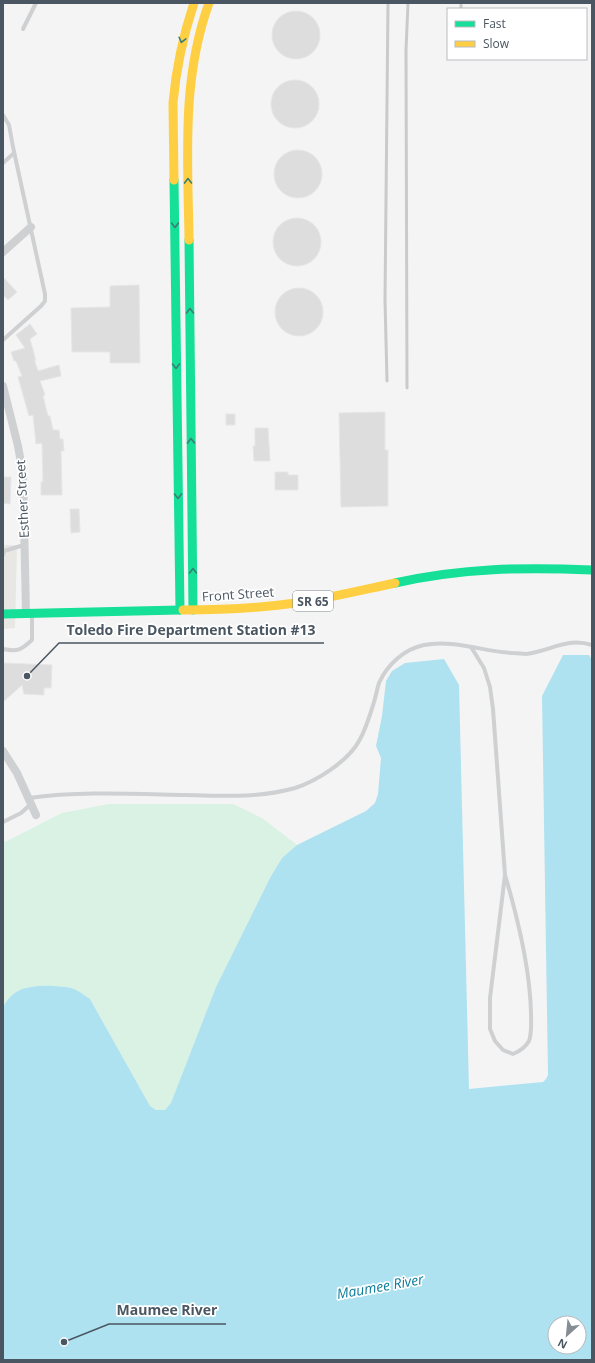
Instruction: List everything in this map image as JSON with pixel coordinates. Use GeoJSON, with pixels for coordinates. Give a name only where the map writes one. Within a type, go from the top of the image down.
{"type":"FeatureCollection","features":[{"type":"Feature","properties":{"kind":"main road"},"geometry":{"type":"LineString","coordinates":[[180,610],[173,103],[176,73],[182,42],[194,3]]}},
{"type":"Feature","properties":{"kind":"main road"},"geometry":{"type":"LineString","coordinates":[[193,610],[188,113],[190,78],[196,43],[209,3]]}},
{"type":"Feature","properties":{"kind":"main road","name":"Front Street"},"geometry":{"type":"LineString","coordinates":[[3,614],[193,610],[258,607],[332,597],[411,579],[469,570],[530,568],[592,570]]}},
{"type":"Feature","properties":{"kind":"street"},"geometry":{"type":"LineString","coordinates":[[3,252],[31,227]]}},
{"type":"Feature","properties":{"kind":"street","name":"Esther Street"},"geometry":{"type":"LineString","coordinates":[[3,386],[6,413],[23,474],[24,545],[29,613]]}},
{"type":"Feature","properties":{"kind":"street"},"geometry":{"type":"LineString","coordinates":[[3,751],[17,773],[36,815]]}},
{"type":"Feature","properties":{"kind":"lane"},"geometry":{"type":"LineString","coordinates":[[23,29],[36,3]]}},
{"type":"Feature","properties":{"kind":"lane"},"geometry":{"type":"LineString","coordinates":[[3,115],[6,117],[9,125],[45,294],[45,300],[36,311],[3,340]]}},
{"type":"Feature","properties":{"kind":"lane"},"geometry":{"type":"LineString","coordinates":[[3,163],[14,153]]}},
{"type":"Feature","properties":{"kind":"lane"},"geometry":{"type":"LineString","coordinates":[[3,555],[4,551],[24,545]]}},
{"type":"Feature","properties":{"kind":"lane"},"geometry":{"type":"LineString","coordinates":[[3,649],[14,651],[32,640],[29,613]]}},
{"type":"Feature","properties":{"kind":"lane"},"geometry":{"type":"LineString","coordinates":[[3,822],[21,813],[30,801],[48,795],[132,794],[250,796],[296,787],[314,780],[334,766],[359,742],[368,722],[379,684],[388,668],[409,650],[423,645],[440,643],[526,654],[564,643],[581,642],[592,645]]}},
{"type":"Feature","properties":{"kind":"lane"},"geometry":{"type":"LineString","coordinates":[[471,647],[484,668],[490,687],[493,709],[505,875],[490,998],[490,1029],[495,1041],[503,1050],[513,1054],[521,1051],[529,1040],[531,1004],[526,968],[513,901],[505,875]]}},
{"type":"Feature","properties":{"kind":"shaded area"},"geometry":{"type":"Polygon","coordinates":[[[3,545],[17,545],[15,628],[3,629],[3,545]]]}},
{"type":"Feature","properties":{"kind":"green space"},"geometry":{"type":"Polygon","coordinates":[[[109,804],[233,804],[262,818],[297,845],[282,858],[271,876],[216,987],[171,1104],[165,1110],[156,1110],[150,1106],[90,999],[83,994],[71,988],[65,987],[29,987],[14,994],[7,1000],[3,1007],[3,839],[5,842],[62,813],[109,804]]]}},
{"type":"Feature","properties":{"kind":"water"},"geometry":{"type":"Polygon","coordinates":[[[563,655],[589,655],[592,660],[592,1360],[3,1360],[4,1005],[16,992],[29,987],[58,986],[71,988],[81,993],[90,999],[150,1106],[156,1110],[165,1110],[171,1103],[216,987],[271,876],[282,858],[297,845],[366,811],[375,803],[378,794],[381,758],[376,746],[382,716],[386,681],[392,671],[405,663],[444,659],[459,685],[469,1089],[543,1082],[548,1075],[542,696],[563,655]]]}},
{"type":"Feature","properties":{"kind":"building"},"geometry":{"type":"Polygon","coordinates":[[[296,11],[305,13],[313,18],[318,26],[320,35],[318,44],[313,52],[305,57],[296,59],[287,57],[279,52],[274,44],[272,35],[274,26],[279,18],[287,13],[296,11]]]}},
{"type":"Feature","properties":{"kind":"building"},"geometry":{"type":"Polygon","coordinates":[[[295,80],[304,82],[312,87],[317,95],[319,104],[317,113],[312,121],[304,126],[295,128],[286,126],[278,121],[273,113],[271,104],[273,95],[278,87],[286,82],[295,80]]]}},
{"type":"Feature","properties":{"kind":"building"},"geometry":{"type":"Polygon","coordinates":[[[298,150],[307,152],[315,157],[320,165],[322,174],[320,183],[315,191],[307,196],[298,198],[289,196],[281,191],[276,183],[274,174],[276,165],[281,157],[289,152],[298,150]]]}},
{"type":"Feature","properties":{"kind":"building"},"geometry":{"type":"Polygon","coordinates":[[[297,218],[306,220],[314,225],[319,233],[321,242],[319,251],[314,259],[306,264],[297,266],[288,264],[280,259],[275,251],[273,242],[275,233],[280,225],[288,220],[297,218]]]}},
{"type":"Feature","properties":{"kind":"building"},"geometry":{"type":"Polygon","coordinates":[[[3,277],[17,292],[8,300],[3,295],[3,277]]]}},
{"type":"Feature","properties":{"kind":"building"},"geometry":{"type":"Polygon","coordinates":[[[139,285],[140,363],[110,363],[110,352],[72,352],[71,308],[110,307],[110,286],[139,285]]]}},
{"type":"Feature","properties":{"kind":"building"},"geometry":{"type":"Polygon","coordinates":[[[299,288],[308,290],[316,295],[321,303],[323,312],[321,321],[316,329],[308,334],[299,336],[290,334],[282,329],[277,321],[275,312],[277,303],[282,295],[290,290],[299,288]]]}},
{"type":"Feature","properties":{"kind":"building"},"geometry":{"type":"Polygon","coordinates":[[[30,324],[37,334],[30,339],[38,371],[59,365],[61,376],[40,381],[45,395],[43,396],[48,416],[50,416],[53,430],[59,430],[60,439],[63,439],[64,451],[61,451],[62,495],[41,495],[41,482],[43,482],[42,443],[36,444],[33,415],[29,416],[18,377],[22,376],[11,352],[25,348],[16,335],[30,324]]]}},
{"type":"Feature","properties":{"kind":"building"},"geometry":{"type":"Polygon","coordinates":[[[385,412],[385,450],[388,450],[388,506],[341,507],[339,413],[385,412]]]}},
{"type":"Feature","properties":{"kind":"building"},"geometry":{"type":"Polygon","coordinates":[[[226,414],[235,414],[235,425],[226,425],[226,414]]]}},
{"type":"Feature","properties":{"kind":"building"},"geometry":{"type":"Polygon","coordinates":[[[255,428],[268,428],[270,461],[254,461],[253,446],[255,446],[255,428]]]}},
{"type":"Feature","properties":{"kind":"building"},"geometry":{"type":"Polygon","coordinates":[[[275,472],[288,472],[288,475],[298,475],[298,490],[275,490],[275,472]]]}},
{"type":"Feature","properties":{"kind":"building"},"geometry":{"type":"Polygon","coordinates":[[[3,477],[11,477],[10,504],[3,503],[3,477]]]}},
{"type":"Feature","properties":{"kind":"building"},"geometry":{"type":"Polygon","coordinates":[[[70,509],[79,509],[80,532],[71,533],[70,509]]]}},
{"type":"Feature","properties":{"kind":"building"},"geometry":{"type":"Polygon","coordinates":[[[3,663],[52,665],[51,688],[44,688],[44,695],[24,694],[22,685],[3,702],[3,663]]]}},
{"type":"Feature","properties":{"kind":"railway"},"geometry":{"type":"LineString","coordinates":[[387,381],[385,300],[388,3]]}},
{"type":"Feature","properties":{"kind":"railway"},"geometry":{"type":"LineString","coordinates":[[407,388],[406,50],[408,3]]}},
{"type":"Feature","properties":{"kind":"railway"},"geometry":{"type":"LineString","coordinates":[[461,3],[461,8]]}},
{"type":"Feature","properties":{"kind":"traffic: fast"},"geometry":{"type":"LineString","coordinates":[[174,180],[180,610]]}},
{"type":"Feature","properties":{"kind":"traffic: fast"},"geometry":{"type":"LineString","coordinates":[[189,240],[193,610]]}},
{"type":"Feature","properties":{"kind":"traffic: fast"},"geometry":{"type":"LineString","coordinates":[[395,583],[444,574],[493,570],[592,570]]}},
{"type":"Feature","properties":{"kind":"traffic: fast"},"geometry":{"type":"LineString","coordinates":[[3,614],[180,610]]}},
{"type":"Feature","properties":{"kind":"traffic: slow"},"geometry":{"type":"LineString","coordinates":[[174,180],[174,90],[180,53],[194,3]]}},
{"type":"Feature","properties":{"kind":"traffic: slow"},"geometry":{"type":"LineString","coordinates":[[189,240],[188,120],[190,91],[200,32],[209,3]]}},
{"type":"Feature","properties":{"kind":"traffic: slow"},"geometry":{"type":"LineString","coordinates":[[183,610],[211,610],[296,603],[395,583]]}},
{"type":"Feature","properties":{"kind":"place","name":"Toledo Fire Department Station #13"},"geometry":{"type":"Point","coordinates":[27,676]}},
{"type":"Feature","properties":{"kind":"place","name":"Maumee River"},"geometry":{"type":"Point","coordinates":[64,1342]}}]}
